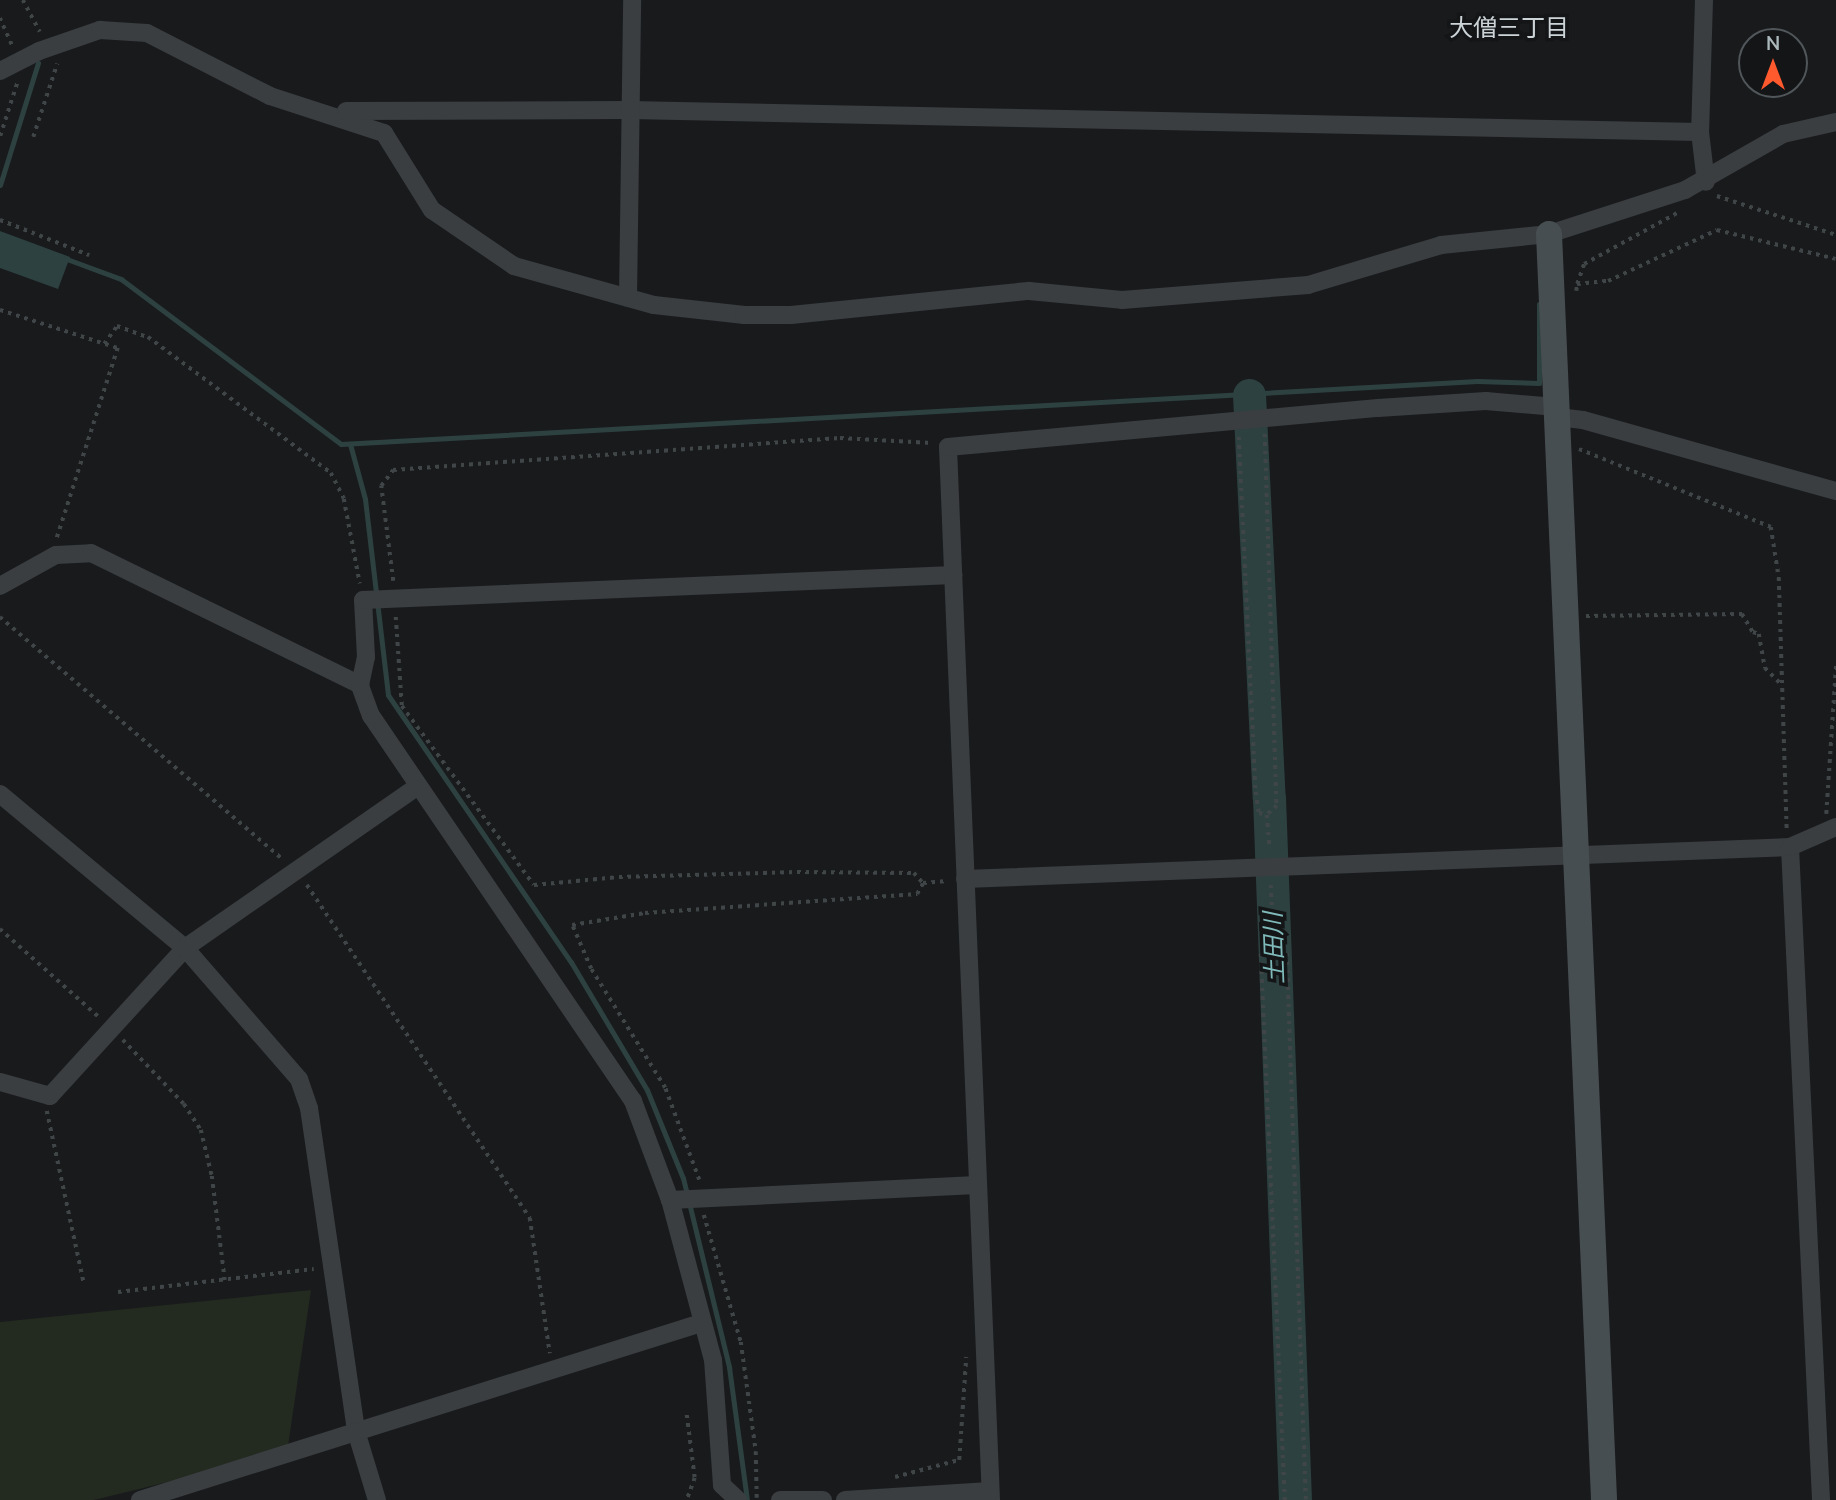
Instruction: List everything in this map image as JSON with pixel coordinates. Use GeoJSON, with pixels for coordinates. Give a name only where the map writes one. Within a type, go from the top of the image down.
{"type":"FeatureCollection","features":[{"type":"Feature","properties":{"kind":"street"},"geometry":{"type":"LineString","coordinates":[[628,298],[632,0]]}},
{"type":"Feature","properties":{"kind":"street"},"geometry":{"type":"LineString","coordinates":[[1704,0],[1700,132],[1704,183]]}},
{"type":"Feature","properties":{"kind":"street"},"geometry":{"type":"LineString","coordinates":[[0,71],[79,36],[130,29],[156,37],[270,96],[384,133],[432,210],[506,261],[544,277],[628,298],[744,315],[791,315],[947,296],[1029,291],[1122,300],[1265,290],[1343,277],[1441,246],[1549,234],[1704,183],[1783,134],[1836,122]]}},
{"type":"Feature","properties":{"kind":"street"},"geometry":{"type":"LineString","coordinates":[[324,112],[630,110],[1700,132]]}},
{"type":"Feature","properties":{"kind":"street"},"geometry":{"type":"LineString","coordinates":[[1549,234],[1578,853],[1604,1500]]}},
{"type":"Feature","properties":{"kind":"street"},"geometry":{"type":"LineString","coordinates":[[845,1500],[990,1495],[948,447],[1263,423],[1486,401],[1557,412],[1836,491]]}},
{"type":"Feature","properties":{"kind":"street"},"geometry":{"type":"LineString","coordinates":[[0,586],[56,555],[91,553],[360,685]]}},
{"type":"Feature","properties":{"kind":"street"},"geometry":{"type":"LineString","coordinates":[[738,1500],[722,1485],[713,1360],[701,1324],[670,1200],[622,1081],[371,716],[360,685],[366,657],[363,600],[953,575]]}},
{"type":"Feature","properties":{"kind":"street"},"geometry":{"type":"LineString","coordinates":[[0,1082],[50,1096],[185,948],[294,869],[418,786]]}},
{"type":"Feature","properties":{"kind":"street"},"geometry":{"type":"LineString","coordinates":[[0,794],[185,948],[281,1055],[305,1090],[356,1431],[377,1500]]}},
{"type":"Feature","properties":{"kind":"street"},"geometry":{"type":"LineString","coordinates":[[965,879],[1531,860],[1578,853],[1789,847],[1833,828]]}},
{"type":"Feature","properties":{"kind":"street"},"geometry":{"type":"LineString","coordinates":[[1789,847],[1821,1500]]}},
{"type":"Feature","properties":{"kind":"street"},"geometry":{"type":"LineString","coordinates":[[670,1200],[977,1185]]}},
{"type":"Feature","properties":{"kind":"street"},"geometry":{"type":"LineString","coordinates":[[140,1500],[701,1324]]}},
{"type":"Feature","properties":{"kind":"street"},"geometry":{"type":"LineString","coordinates":[[780,1500],[823,1500]]}},
{"type":"Feature","properties":{"kind":"path"},"geometry":{"type":"LineString","coordinates":[[1704,183],[1705,195],[1721,196],[1767,216],[1836,235]]}},
{"type":"Feature","properties":{"kind":"path"},"geometry":{"type":"LineString","coordinates":[[1574,302],[1584,264],[1686,207]]}},
{"type":"Feature","properties":{"kind":"path"},"geometry":{"type":"LineString","coordinates":[[0,220],[89,255]]}},
{"type":"Feature","properties":{"kind":"path"},"geometry":{"type":"LineString","coordinates":[[1577,285],[1608,281],[1717,230],[1836,259]]}},
{"type":"Feature","properties":{"kind":"path"},"geometry":{"type":"LineString","coordinates":[[0,310],[118,348],[56,539],[56,555]]}},
{"type":"Feature","properties":{"kind":"path"},"geometry":{"type":"LineString","coordinates":[[104,344],[117,326],[132,328],[331,473],[344,499],[363,600]]}},
{"type":"Feature","properties":{"kind":"path"},"geometry":{"type":"LineString","coordinates":[[1263,423],[1277,806],[1267,816],[1274,950]]}},
{"type":"Feature","properties":{"kind":"path"},"geometry":{"type":"LineString","coordinates":[[1236,424],[1245,492],[1256,792],[1259,813],[1267,816]]}},
{"type":"Feature","properties":{"kind":"path"},"geometry":{"type":"LineString","coordinates":[[923,883],[914,873],[811,872],[619,877],[534,885],[402,706],[395,598],[381,486],[393,470],[840,438],[948,447]]}},
{"type":"Feature","properties":{"kind":"path"},"geometry":{"type":"LineString","coordinates":[[1559,446],[1581,449],[1692,491],[1771,527],[1779,578],[1789,847]]}},
{"type":"Feature","properties":{"kind":"path"},"geometry":{"type":"LineString","coordinates":[[1566,617],[1742,614],[1753,632],[1759,634],[1765,668],[1781,683]]}},
{"type":"Feature","properties":{"kind":"path"},"geometry":{"type":"LineString","coordinates":[[0,617],[294,869],[530,1218],[554,1369]]}},
{"type":"Feature","properties":{"kind":"path"},"geometry":{"type":"LineString","coordinates":[[1833,828],[1827,800],[1836,664]]}},
{"type":"Feature","properties":{"kind":"path"},"geometry":{"type":"LineString","coordinates":[[923,883],[965,879]]}},
{"type":"Feature","properties":{"kind":"path"},"geometry":{"type":"LineString","coordinates":[[756,1500],[756,1452],[743,1349],[703,1197],[665,1088],[591,969],[572,925],[645,913],[917,894],[923,883]]}},
{"type":"Feature","properties":{"kind":"path"},"geometry":{"type":"LineString","coordinates":[[0,929],[112,1029],[184,1104],[201,1130],[212,1176],[225,1280]]}},
{"type":"Feature","properties":{"kind":"path"},"geometry":{"type":"LineString","coordinates":[[1286,1500],[1261,954],[1274,950],[1287,953],[1306,1500]]}},
{"type":"Feature","properties":{"kind":"path"},"geometry":{"type":"LineString","coordinates":[[50,1096],[46,1116],[84,1283]]}},
{"type":"Feature","properties":{"kind":"path"},"geometry":{"type":"LineString","coordinates":[[118,1292],[331,1267]]}},
{"type":"Feature","properties":{"kind":"path"},"geometry":{"type":"LineString","coordinates":[[883,1480],[959,1460],[967,1349]]}},
{"type":"Feature","properties":{"kind":"path"},"geometry":{"type":"LineString","coordinates":[[687,1415],[695,1478],[687,1500]]}},
{"type":"Feature","properties":{"kind":"shaded area"},"geometry":{"type":"Polygon","coordinates":[[[311,1290],[287,1453],[94,1500],[0,1500],[0,1322],[311,1290]]]}},
{"type":"Feature","properties":{"kind":"water"},"geometry":{"type":"Polygon","coordinates":[[[0,231],[70,257],[58,289],[0,268],[0,231]]]}},
{"type":"Feature","properties":{"kind":"waterway"},"geometry":{"type":"LineString","coordinates":[[0,185],[38,63]]}},
{"type":"Feature","properties":{"kind":"waterway"},"geometry":{"type":"LineString","coordinates":[[64,258],[121,279],[341,444],[1477,381],[1539,383],[1539,304]]}},
{"type":"Feature","properties":{"kind":"waterway","name":"土田川"},"geometry":{"type":"LineString","coordinates":[[1249,395],[1269,798],[1295,1500]]}},
{"type":"Feature","properties":{"kind":"waterway"},"geometry":{"type":"LineString","coordinates":[[350,444],[365,499],[388,695],[571,962],[647,1090],[683,1178],[729,1367],[747,1500]]}},
{"type":"Feature","properties":{"kind":"district","name":"大僧三丁目"},"geometry":{"type":"Point","coordinates":[1509,29]}}]}
